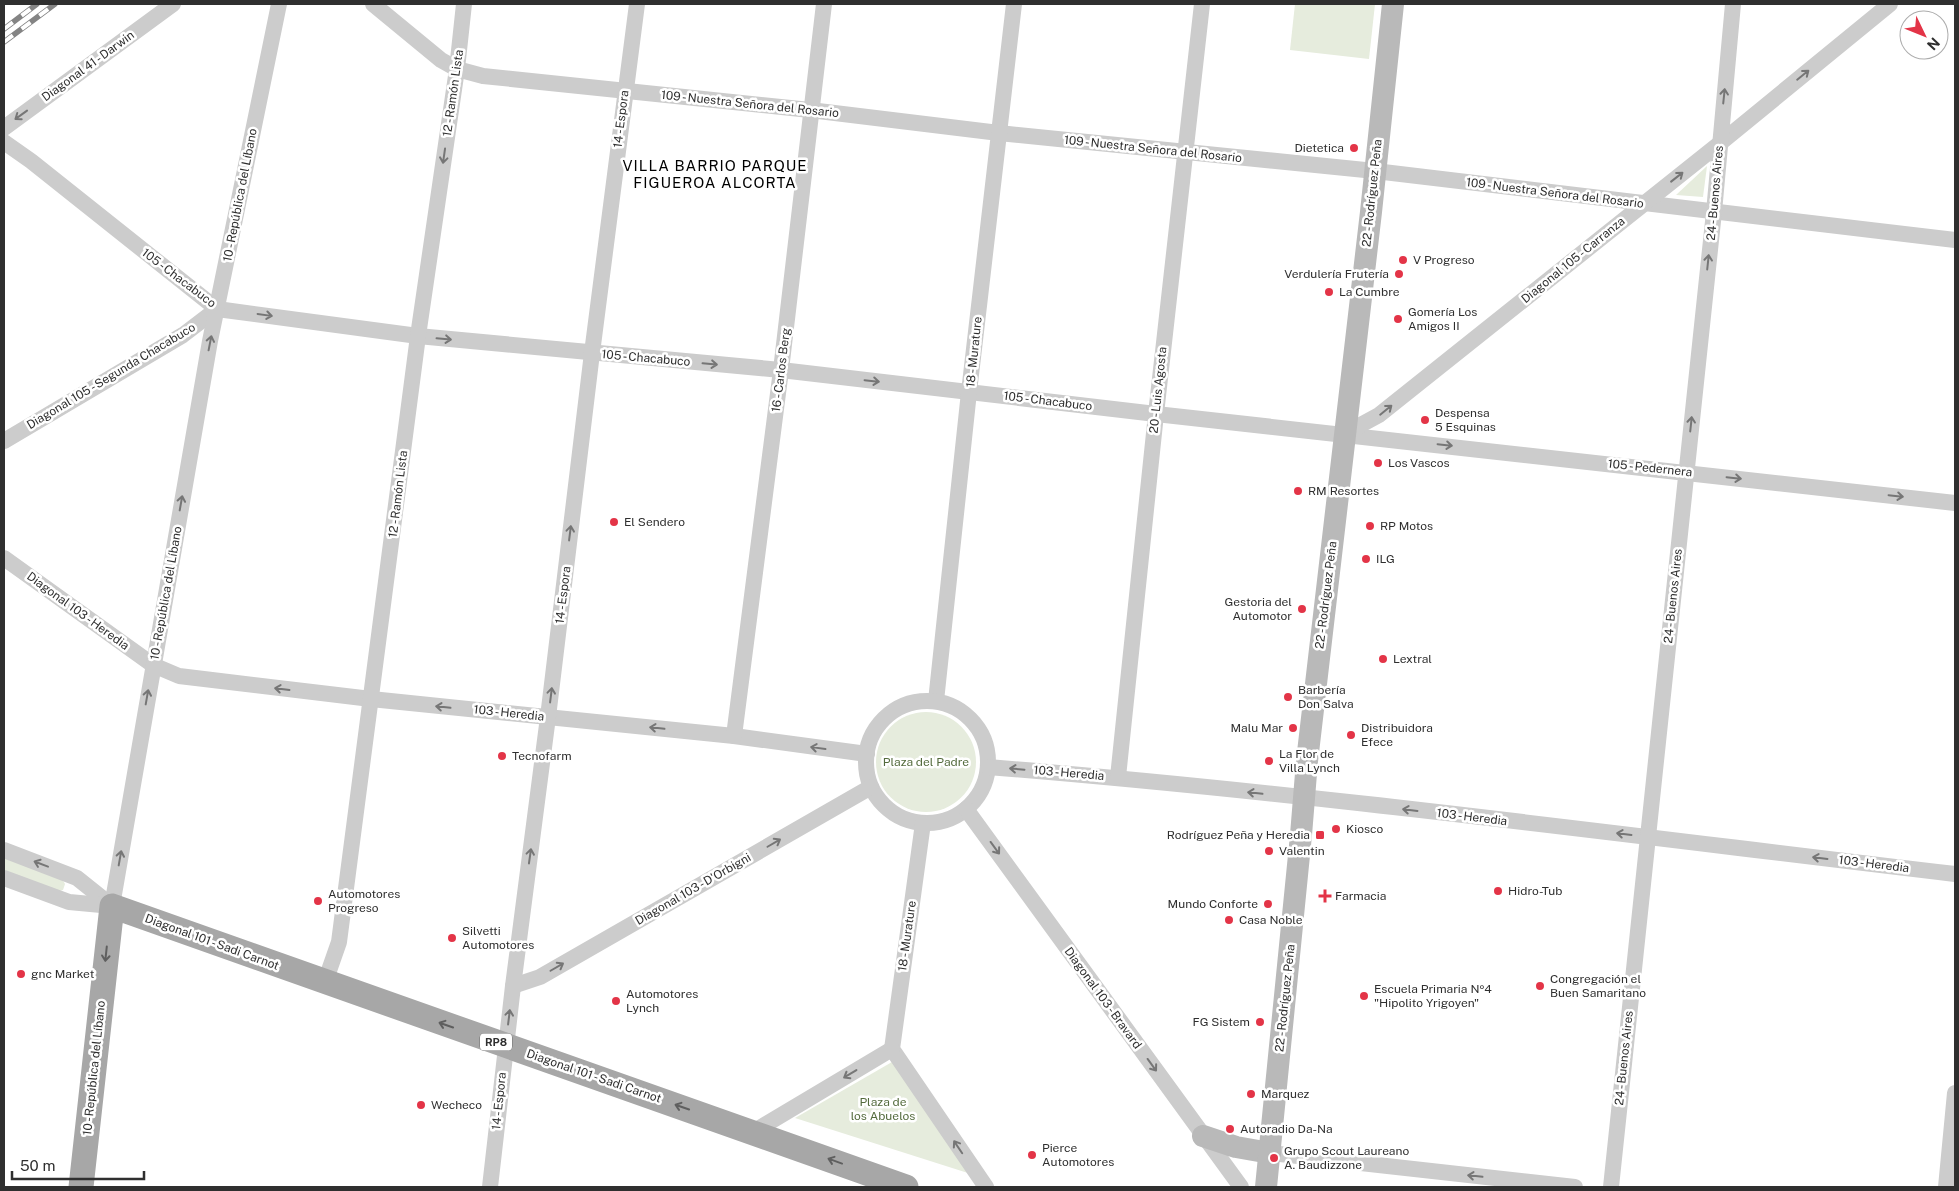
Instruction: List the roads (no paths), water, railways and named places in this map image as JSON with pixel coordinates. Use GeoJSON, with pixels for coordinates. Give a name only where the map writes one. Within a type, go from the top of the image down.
{"type":"FeatureCollection","features":[{"type":"Feature","properties":{"kind":"main road","name":"Diagonal 101 - Sadi Carnot"},"geometry":{"type":"LineString","coordinates":[[112,906],[753,1132],[879,1182],[906,1187]]}},
{"type":"Feature","properties":{"kind":"main road","name":"10 - República del Líbano"},"geometry":{"type":"LineString","coordinates":[[81,1187],[112,906]]}},
{"type":"Feature","properties":{"kind":"street","name":"Diagonal 41 - Darwin"},"geometry":{"type":"LineString","coordinates":[[4,128],[173,4]]}},
{"type":"Feature","properties":{"kind":"street","name":"10 - República del Líbano"},"geometry":{"type":"LineString","coordinates":[[112,906],[210,341],[279,4]]}},
{"type":"Feature","properties":{"kind":"street","name":"109 - Nuestra Señora del Rosario"},"geometry":{"type":"LineString","coordinates":[[372,4],[441,60],[457,69],[482,76],[810,110],[999,133],[1375,171],[1955,240]]}},
{"type":"Feature","properties":{"kind":"street","name":"12 - Ramón Lista"},"geometry":{"type":"LineString","coordinates":[[324,982],[339,942],[418,336],[457,69],[464,4]]}},
{"type":"Feature","properties":{"kind":"street","name":"14 - Espora"},"geometry":{"type":"LineString","coordinates":[[490,1187],[512,986],[548,717],[637,4]]}},
{"type":"Feature","properties":{"kind":"street","name":"16 - Carlos Berg"},"geometry":{"type":"LineString","coordinates":[[734,736],[781,370],[810,110],[824,4]]}},
{"type":"Feature","properties":{"kind":"street","name":"18 - Murature"},"geometry":{"type":"LineString","coordinates":[[936,701],[969,392],[1014,4]]}},
{"type":"Feature","properties":{"kind":"street","name":"20 - Luis Agosta"},"geometry":{"type":"LineString","coordinates":[[1118,777],[1202,4]]}},
{"type":"Feature","properties":{"kind":"street","name":"22 - Rodríguez Peña"},"geometry":{"type":"LineString","coordinates":[[1266,1187],[1301,835],[1303,798],[1393,4]]}},
{"type":"Feature","properties":{"kind":"street","name":"24 - Buenos Aires"},"geometry":{"type":"LineString","coordinates":[[1611,1187],[1714,212],[1733,4]]}},
{"type":"Feature","properties":{"kind":"street","name":"Diagonal 105 - Carranza"},"geometry":{"type":"LineString","coordinates":[[1344,434],[1379,415],[1719,144],[1890,4]]}},
{"type":"Feature","properties":{"kind":"street","name":"105 - Chacabuco"},"geometry":{"type":"LineString","coordinates":[[5,146],[31,161],[217,309],[418,336],[781,370],[1344,434]]}},
{"type":"Feature","properties":{"kind":"street","name":"Diagonal 105 - Segunda Chacabuco"},"geometry":{"type":"LineString","coordinates":[[4,441],[183,335],[217,309]]}},
{"type":"Feature","properties":{"kind":"street","name":"105 - Pedernera"},"geometry":{"type":"LineString","coordinates":[[1344,434],[1955,503]]}},
{"type":"Feature","properties":{"kind":"street","name":"Diagonal 103 - Heredia"},"geometry":{"type":"LineString","coordinates":[[4,558],[153,665]]}},
{"type":"Feature","properties":{"kind":"street","name":"103 - Heredia"},"geometry":{"type":"LineString","coordinates":[[153,665],[179,676],[371,700],[734,736],[867,754]]}},
{"type":"Feature","properties":{"kind":"street"},"geometry":{"type":"LineString","coordinates":[[936,701],[954,707],[969,717],[980,731],[987,748],[988,766],[982,790],[966,809],[953,817],[938,822],[923,823],[906,820],[892,812],[880,801],[868,776],[867,754],[872,736],[883,720],[898,708],[917,702],[936,701]]}},
{"type":"Feature","properties":{"kind":"street","name":"103 - Heredia"},"geometry":{"type":"LineString","coordinates":[[988,766],[1118,777],[1955,874]]}},
{"type":"Feature","properties":{"kind":"street","name":"Diagonal 103 - D'Orbigni"},"geometry":{"type":"LineString","coordinates":[[512,986],[540,978],[872,787]]}},
{"type":"Feature","properties":{"kind":"street","name":"Diagonal 103 - Bravard"},"geometry":{"type":"LineString","coordinates":[[966,809],[1241,1187]]}},
{"type":"Feature","properties":{"kind":"street","name":"18 - Murature"},"geometry":{"type":"LineString","coordinates":[[892,1049],[923,823]]}},
{"type":"Feature","properties":{"kind":"street","name":"Diagonal 101 - Sadi Carnot"},"geometry":{"type":"LineString","coordinates":[[4,850],[78,878],[112,906]]}},
{"type":"Feature","properties":{"kind":"street","name":"Diagonal 101 - Sadi Carnot"},"geometry":{"type":"LineString","coordinates":[[4,878],[69,902],[112,906]]}},
{"type":"Feature","properties":{"kind":"street"},"geometry":{"type":"LineString","coordinates":[[753,1132],[892,1049],[986,1187]]}},
{"type":"Feature","properties":{"kind":"street"},"geometry":{"type":"LineString","coordinates":[[1946,1187],[1955,1094]]}},
{"type":"Feature","properties":{"kind":"street"},"geometry":{"type":"LineString","coordinates":[[1203,1136],[1236,1147],[1270,1153],[1575,1187]]}},
{"type":"Feature","properties":{"kind":"railway"},"geometry":{"type":"LineString","coordinates":[[4,29],[37,4]]}},
{"type":"Feature","properties":{"kind":"railway"},"geometry":{"type":"LineString","coordinates":[[4,42],[55,4]]}},
{"type":"Feature","properties":{"kind":"place","name":"Dietetica"},"geometry":{"type":"Point","coordinates":[1354,148]}},
{"type":"Feature","properties":{"kind":"place","name":"V Progreso"},"geometry":{"type":"Point","coordinates":[1403,260]}},
{"type":"Feature","properties":{"kind":"place","name":"Verdulería Frutería"},"geometry":{"type":"Point","coordinates":[1399,274]}},
{"type":"Feature","properties":{"kind":"place","name":"La Cumbre"},"geometry":{"type":"Point","coordinates":[1329,292]}},
{"type":"Feature","properties":{"kind":"place","name":"Gomería Los Amigos II"},"geometry":{"type":"Point","coordinates":[1398,319]}},
{"type":"Feature","properties":{"kind":"place","name":"Despensa 5 Esquinas"},"geometry":{"type":"Point","coordinates":[1425,420]}},
{"type":"Feature","properties":{"kind":"place","name":"Los Vascos"},"geometry":{"type":"Point","coordinates":[1378,463]}},
{"type":"Feature","properties":{"kind":"place","name":"RM Resortes"},"geometry":{"type":"Point","coordinates":[1298,491]}},
{"type":"Feature","properties":{"kind":"place","name":"El Sendero"},"geometry":{"type":"Point","coordinates":[614,522]}},
{"type":"Feature","properties":{"kind":"place","name":"RP Motos"},"geometry":{"type":"Point","coordinates":[1370,526]}},
{"type":"Feature","properties":{"kind":"place","name":"ILG"},"geometry":{"type":"Point","coordinates":[1366,559]}},
{"type":"Feature","properties":{"kind":"place","name":"Gestoria del Automotor"},"geometry":{"type":"Point","coordinates":[1302,609]}},
{"type":"Feature","properties":{"kind":"place","name":"Lextral"},"geometry":{"type":"Point","coordinates":[1383,659]}},
{"type":"Feature","properties":{"kind":"place","name":"Barbería Don Salva"},"geometry":{"type":"Point","coordinates":[1288,697]}},
{"type":"Feature","properties":{"kind":"place","name":"Malu Mar"},"geometry":{"type":"Point","coordinates":[1293,728]}},
{"type":"Feature","properties":{"kind":"place","name":"Distribuidora Efece"},"geometry":{"type":"Point","coordinates":[1351,735]}},
{"type":"Feature","properties":{"kind":"place","name":"Tecnofarm"},"geometry":{"type":"Point","coordinates":[502,756]}},
{"type":"Feature","properties":{"kind":"place","name":"La Flor de Villa Lynch"},"geometry":{"type":"Point","coordinates":[1269,761]}},
{"type":"Feature","properties":{"kind":"place","name":"Kiosco"},"geometry":{"type":"Point","coordinates":[1336,829]}},
{"type":"Feature","properties":{"kind":"place","name":"Rodríguez Peña y Heredia"},"geometry":{"type":"Point","coordinates":[1320,835]}},
{"type":"Feature","properties":{"kind":"place","name":"Valentin"},"geometry":{"type":"Point","coordinates":[1269,851]}},
{"type":"Feature","properties":{"kind":"place","name":"Hidro-Tub"},"geometry":{"type":"Point","coordinates":[1498,891]}},
{"type":"Feature","properties":{"kind":"place","name":"Farmacia"},"geometry":{"type":"Point","coordinates":[1325,896]}},
{"type":"Feature","properties":{"kind":"place","name":"Automotores Progreso"},"geometry":{"type":"Point","coordinates":[318,901]}},
{"type":"Feature","properties":{"kind":"place","name":"Mundo Conforte"},"geometry":{"type":"Point","coordinates":[1268,904]}},
{"type":"Feature","properties":{"kind":"place","name":"Casa Noble"},"geometry":{"type":"Point","coordinates":[1229,920]}},
{"type":"Feature","properties":{"kind":"place","name":"Silvetti Automotores"},"geometry":{"type":"Point","coordinates":[452,938]}},
{"type":"Feature","properties":{"kind":"place","name":"gnc Market"},"geometry":{"type":"Point","coordinates":[21,974]}},
{"type":"Feature","properties":{"kind":"place","name":"Congregación el Buen Samaritano"},"geometry":{"type":"Point","coordinates":[1540,986]}},
{"type":"Feature","properties":{"kind":"place","name":"Escuela Primaria Nº4 \"Hipolito Yrigoyen\""},"geometry":{"type":"Point","coordinates":[1364,996]}},
{"type":"Feature","properties":{"kind":"place","name":"Automotores Lynch"},"geometry":{"type":"Point","coordinates":[616,1001]}},
{"type":"Feature","properties":{"kind":"place","name":"FG Sistem"},"geometry":{"type":"Point","coordinates":[1260,1022]}},
{"type":"Feature","properties":{"kind":"place","name":"Marquez"},"geometry":{"type":"Point","coordinates":[1251,1094]}},
{"type":"Feature","properties":{"kind":"place","name":"Wecheco"},"geometry":{"type":"Point","coordinates":[421,1105]}},
{"type":"Feature","properties":{"kind":"place","name":"Autoradio Da-Na"},"geometry":{"type":"Point","coordinates":[1230,1129]}},
{"type":"Feature","properties":{"kind":"place","name":"Pierce Automotores"},"geometry":{"type":"Point","coordinates":[1032,1155]}},
{"type":"Feature","properties":{"kind":"place","name":"Grupo Scout Laureano A. Baudizzone"},"geometry":{"type":"Point","coordinates":[1274,1158]}},
{"type":"Feature","properties":{"kind":"district","name":"VILLA BARRIO PARQUE FIGUEROA ALCORTA"},"geometry":{"type":"Point","coordinates":[715,174]}},
{"type":"Feature","properties":{"kind":"park label","name":"Plaza del Padre"},"geometry":{"type":"Point","coordinates":[926,762]}},
{"type":"Feature","properties":{"kind":"park label","name":"Plaza de los Abuelos"},"geometry":{"type":"Point","coordinates":[883,1109]}}]}
